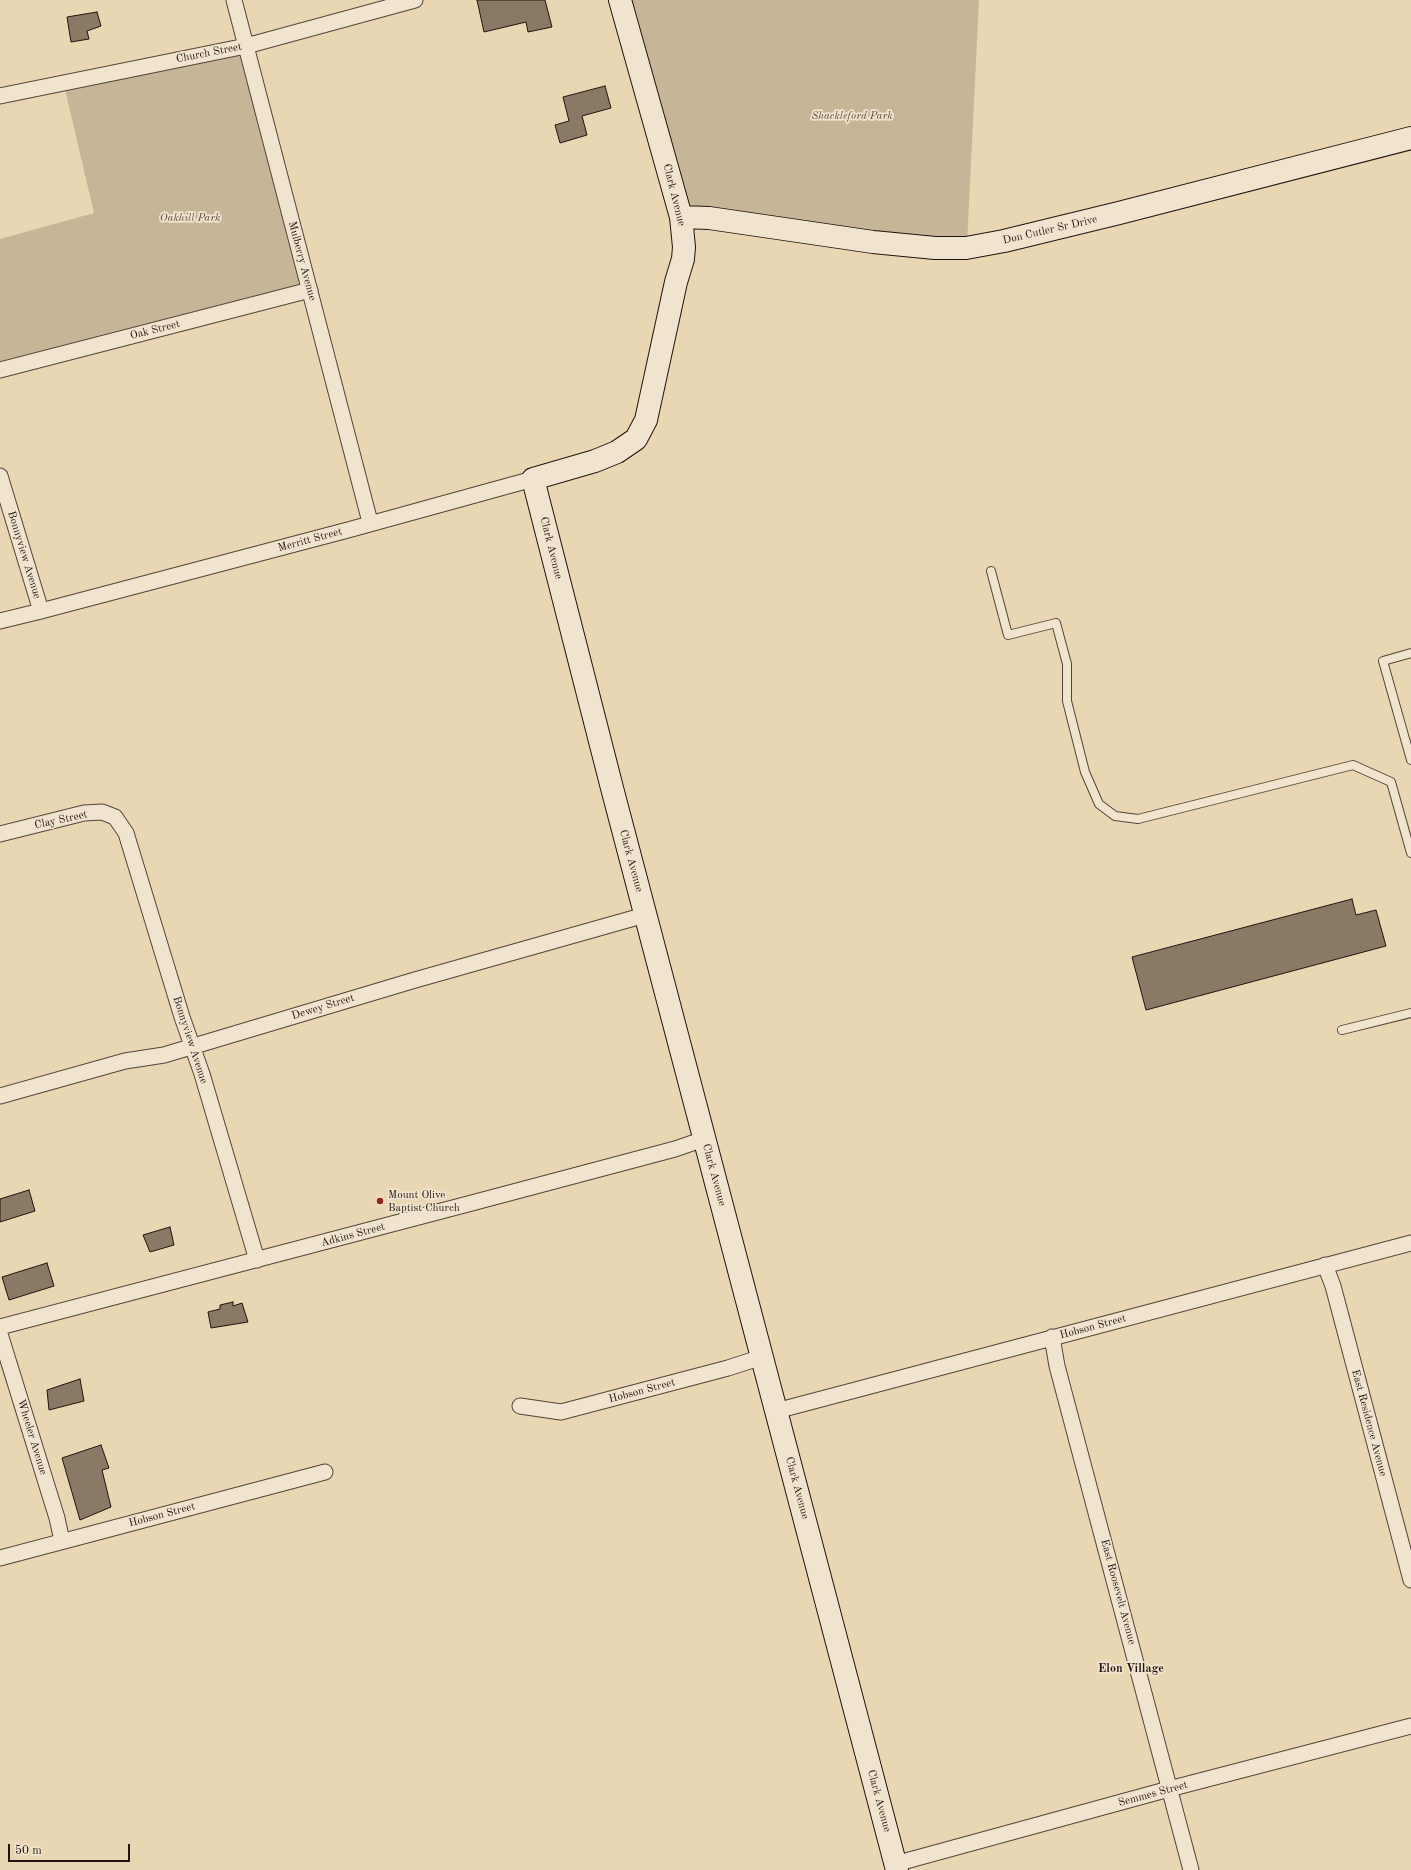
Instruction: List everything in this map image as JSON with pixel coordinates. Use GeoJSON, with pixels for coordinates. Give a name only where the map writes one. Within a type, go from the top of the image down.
{"type":"FeatureCollection","features":[{"type":"Feature","properties":{"kind":"street","name":"Mulberry Avenue"},"geometry":{"type":"LineString","coordinates":[[234,0],[370,522]]}},
{"type":"Feature","properties":{"kind":"street","name":"Church Street"},"geometry":{"type":"LineString","coordinates":[[0,96],[246,46],[415,0]]}},
{"type":"Feature","properties":{"kind":"street","name":"Clark Avenue"},"geometry":{"type":"LineString","coordinates":[[617,452],[636,439],[646,420],[684,247],[681,217],[620,0]]}},
{"type":"Feature","properties":{"kind":"street","name":"Don Cutler Sr Drive"},"geometry":{"type":"LineString","coordinates":[[681,217],[709,218],[873,242],[936,248],[966,248],[1004,241],[1119,214],[1411,138]]}},
{"type":"Feature","properties":{"kind":"street","name":"Oak Street"},"geometry":{"type":"LineString","coordinates":[[0,370],[310,290]]}},
{"type":"Feature","properties":{"kind":"street","name":"Merritt Street"},"geometry":{"type":"LineString","coordinates":[[0,621],[41,612],[348,530],[370,522],[533,479],[595,461],[617,452]]}},
{"type":"Feature","properties":{"kind":"street","name":"Bonnyview Avenue"},"geometry":{"type":"LineString","coordinates":[[0,476],[41,612]]}},
{"type":"Feature","properties":{"kind":"street","name":"Clark Avenue"},"geometry":{"type":"LineString","coordinates":[[533,479],[645,915],[896,1867]]}},
{"type":"Feature","properties":{"kind":"street","name":"Clay Street"},"geometry":{"type":"LineString","coordinates":[[0,834],[84,813],[102,812],[115,817],[118,822]]}},
{"type":"Feature","properties":{"kind":"street","name":"Bonnyview Avenue"},"geometry":{"type":"LineString","coordinates":[[118,822],[126,833],[193,1047],[257,1260]]}},
{"type":"Feature","properties":{"kind":"street","name":"Dewey Street"},"geometry":{"type":"LineString","coordinates":[[0,1096],[125,1061],[164,1056],[415,980],[645,915]]}},
{"type":"Feature","properties":{"kind":"street","name":"Adkins Street"},"geometry":{"type":"LineString","coordinates":[[0,1327],[675,1149],[704,1139]]}},
{"type":"Feature","properties":{"kind":"street","name":"Hobson Street"},"geometry":{"type":"LineString","coordinates":[[776,1411],[1411,1243]]}},
{"type":"Feature","properties":{"kind":"street","name":"East Residence Avenue"},"geometry":{"type":"LineString","coordinates":[[1325,1265],[1333,1286],[1411,1580]]}},
{"type":"Feature","properties":{"kind":"street","name":"Wheeler Avenue"},"geometry":{"type":"LineString","coordinates":[[0,1334],[57,1518],[62,1541]]}},
{"type":"Feature","properties":{"kind":"street","name":"East Roosevelt Avenue"},"geometry":{"type":"LineString","coordinates":[[1052,1337],[1057,1366],[1191,1870]]}},
{"type":"Feature","properties":{"kind":"street","name":"Hobson Street"},"geometry":{"type":"LineString","coordinates":[[520,1406],[561,1412],[728,1368],[762,1357]]}},
{"type":"Feature","properties":{"kind":"street","name":"Hobson Street"},"geometry":{"type":"LineString","coordinates":[[0,1558],[324,1472]]}},
{"type":"Feature","properties":{"kind":"street","name":"Semmes Street"},"geometry":{"type":"LineString","coordinates":[[896,1867],[1169,1789],[1411,1726]]}},
{"type":"Feature","properties":{"kind":"lane"},"geometry":{"type":"LineString","coordinates":[[991,571],[1008,635],[1056,623],[1067,664],[1067,701],[1085,772],[1099,804],[1115,816],[1138,819],[1353,765],[1391,782],[1411,853]]}},
{"type":"Feature","properties":{"kind":"lane"},"geometry":{"type":"LineString","coordinates":[[1411,653],[1383,661],[1411,760]]}},
{"type":"Feature","properties":{"kind":"lane"},"geometry":{"type":"LineString","coordinates":[[1342,1030],[1411,1013]]}},
{"type":"Feature","properties":{"kind":"green space","name":"Shackleford Park"},"geometry":{"type":"Polygon","coordinates":[[[624,0],[979,0],[967,244],[684,214],[624,0]]]}},
{"type":"Feature","properties":{"kind":"green space","name":"Oakhill Park"},"geometry":{"type":"Polygon","coordinates":[[[245,48],[308,289],[0,366],[0,239],[94,213],[64,85],[245,48]]]}},
{"type":"Feature","properties":{"kind":"building"},"geometry":{"type":"Polygon","coordinates":[[[477,0],[545,0],[552,27],[528,32],[526,22],[484,32],[477,0]]]}},
{"type":"Feature","properties":{"kind":"building"},"geometry":{"type":"Polygon","coordinates":[[[97,12],[101,26],[87,31],[89,39],[71,42],[67,17],[97,12]]]}},
{"type":"Feature","properties":{"kind":"building"},"geometry":{"type":"Polygon","coordinates":[[[605,86],[611,108],[582,116],[587,135],[560,143],[555,125],[569,121],[563,97],[605,86]]]}},
{"type":"Feature","properties":{"kind":"building"},"geometry":{"type":"Polygon","coordinates":[[[1352,899],[1356,915],[1376,910],[1386,946],[1146,1010],[1132,957],[1352,899]]]}},
{"type":"Feature","properties":{"kind":"building"},"geometry":{"type":"Polygon","coordinates":[[[29,1190],[35,1211],[0,1222],[0,1199],[29,1190]]]}},
{"type":"Feature","properties":{"kind":"building"},"geometry":{"type":"Polygon","coordinates":[[[170,1227],[174,1245],[150,1252],[143,1235],[170,1227]]]}},
{"type":"Feature","properties":{"kind":"building"},"geometry":{"type":"Polygon","coordinates":[[[47,1263],[54,1286],[9,1300],[2,1277],[47,1263]]]}},
{"type":"Feature","properties":{"kind":"building"},"geometry":{"type":"Polygon","coordinates":[[[233,1302],[233,1306],[242,1303],[248,1322],[211,1328],[208,1312],[220,1309],[220,1305],[233,1302]]]}},
{"type":"Feature","properties":{"kind":"building"},"geometry":{"type":"Polygon","coordinates":[[[80,1379],[84,1401],[49,1410],[47,1390],[80,1379]]]}},
{"type":"Feature","properties":{"kind":"building"},"geometry":{"type":"Polygon","coordinates":[[[101,1445],[109,1468],[102,1470],[111,1507],[80,1520],[62,1458],[101,1445]]]}},
{"type":"Feature","properties":{"kind":"place","name":"Mount Olive Baptist Church"},"geometry":{"type":"Point","coordinates":[380,1201]}},
{"type":"Feature","properties":{"kind":"district","name":"Elon Village"},"geometry":{"type":"Point","coordinates":[1131,1669]}}]}
